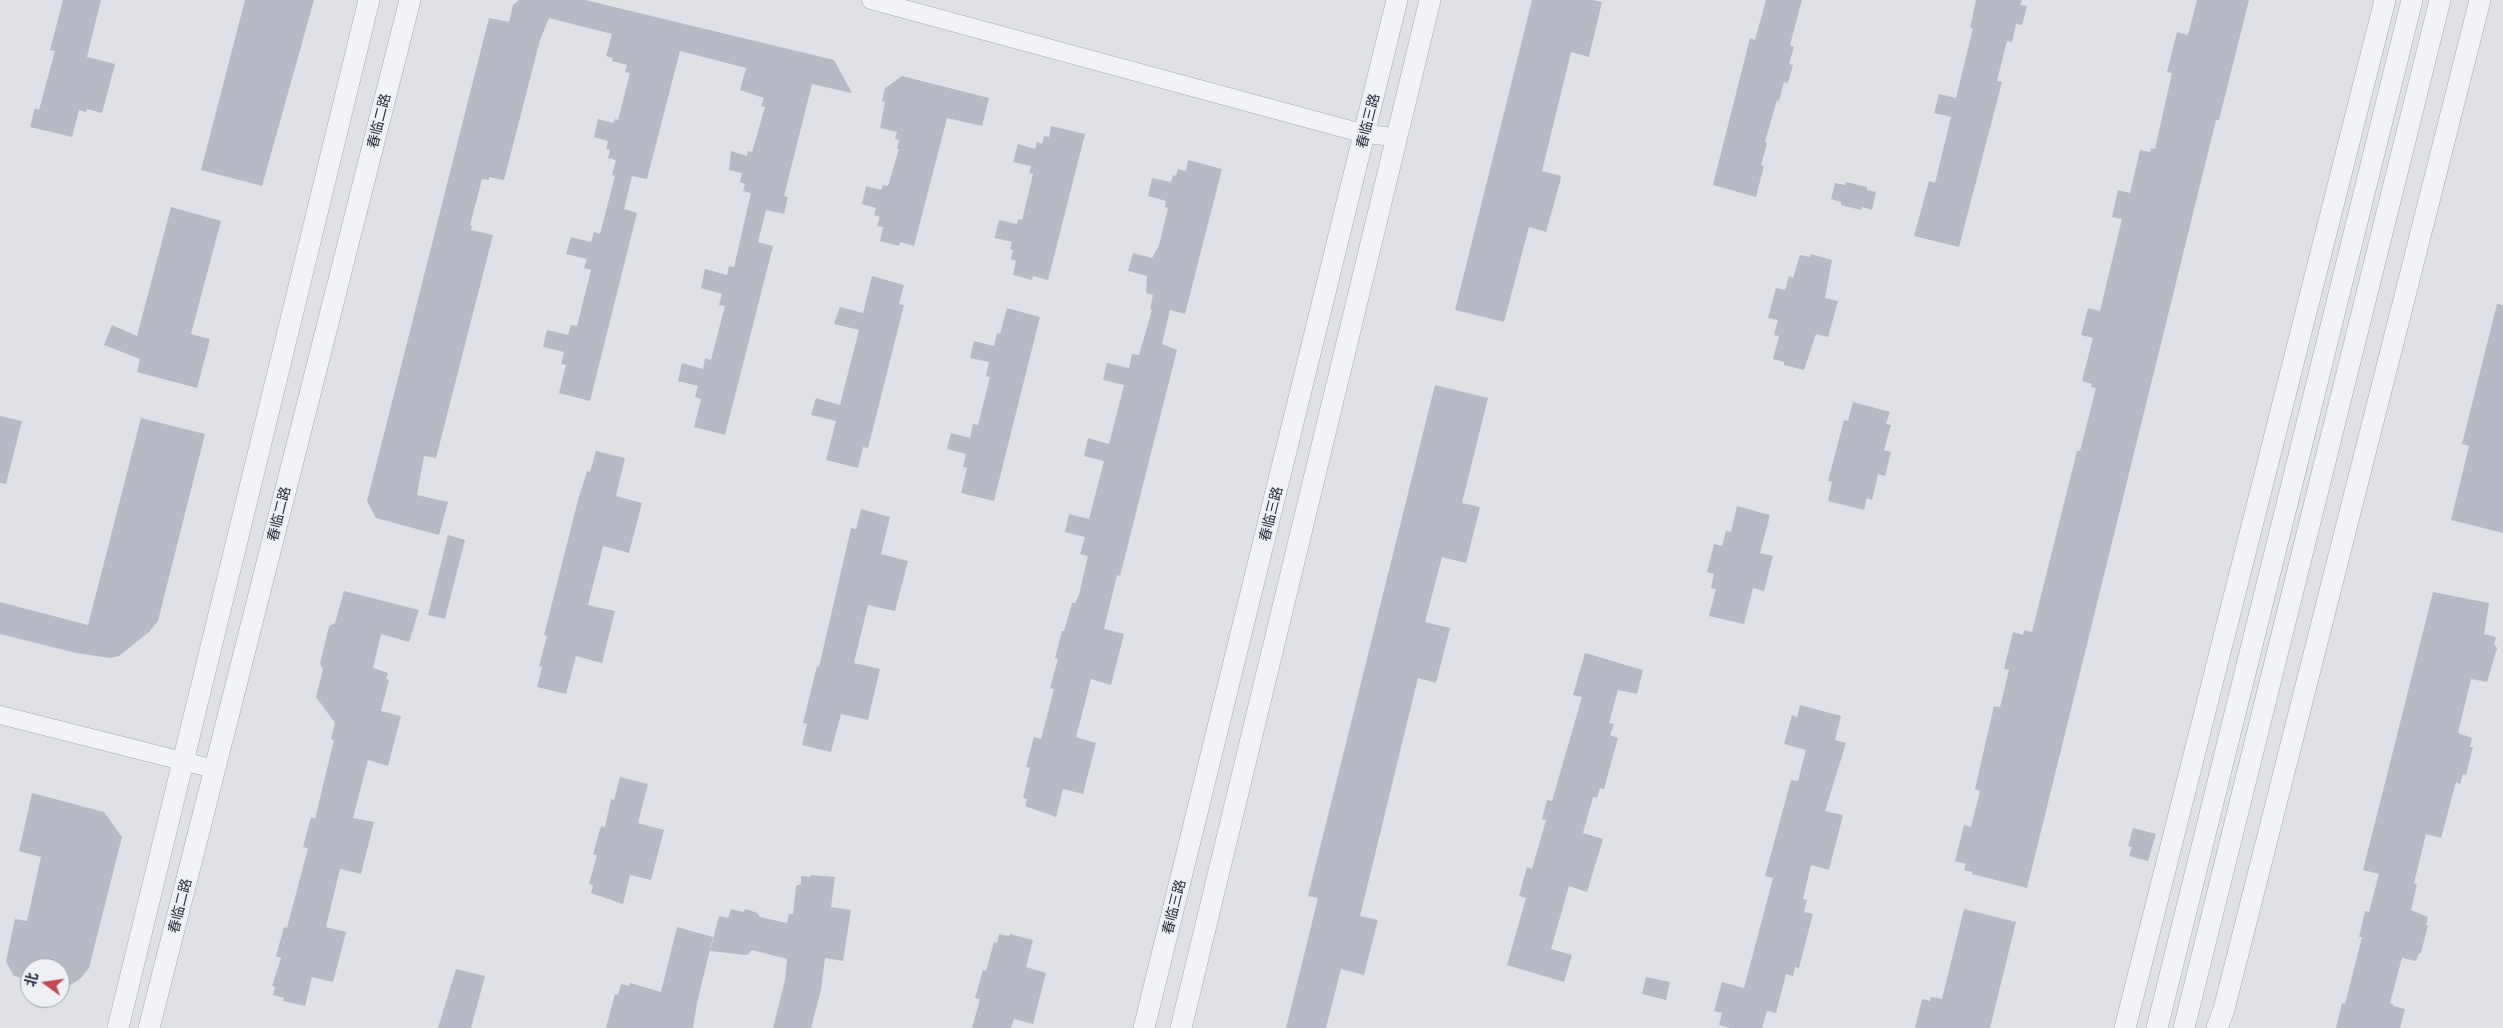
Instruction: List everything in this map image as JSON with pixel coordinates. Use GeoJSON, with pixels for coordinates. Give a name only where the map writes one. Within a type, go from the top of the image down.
{"type":"FeatureCollection","features":[{"type":"Feature","properties":{"kind":"street"},"geometry":{"type":"LineString","coordinates":[[118,1028],[185,761],[369,0]]}},
{"type":"Feature","properties":{"kind":"street","name":"春临二路"},"geometry":{"type":"LineString","coordinates":[[149,1028],[410,0]]}},
{"type":"Feature","properties":{"kind":"street"},"geometry":{"type":"LineString","coordinates":[[871,0],[1365,134],[1396,137]]}},
{"type":"Feature","properties":{"kind":"street","name":"春临三路"},"geometry":{"type":"LineString","coordinates":[[1144,1028],[1397,0]]}},
{"type":"Feature","properties":{"kind":"street"},"geometry":{"type":"LineString","coordinates":[[1181,1028],[1430,0]]}},
{"type":"Feature","properties":{"kind":"street"},"geometry":{"type":"LineString","coordinates":[[2126,1028],[2385,0]]}},
{"type":"Feature","properties":{"kind":"street"},"geometry":{"type":"LineString","coordinates":[[2157,1028],[2412,0]]}},
{"type":"Feature","properties":{"kind":"street"},"geometry":{"type":"LineString","coordinates":[[2184,1028],[2440,0]]}},
{"type":"Feature","properties":{"kind":"street"},"geometry":{"type":"LineString","coordinates":[[2217,1028],[2224,1009],[2480,0]]}},
{"type":"Feature","properties":{"kind":"street"},"geometry":{"type":"LineString","coordinates":[[0,715],[214,769]]}},
{"type":"Feature","properties":{"kind":"building"},"geometry":{"type":"Polygon","coordinates":[[[63,0],[101,0],[87,57],[115,64],[102,113],[87,109],[86,112],[79,110],[72,137],[30,127],[35,108],[39,110],[55,51],[50,50],[63,0]]]}},
{"type":"Feature","properties":{"kind":"building"},"geometry":{"type":"Polygon","coordinates":[[[245,0],[314,0],[262,186],[201,170],[245,0]]]}},
{"type":"Feature","properties":{"kind":"building"},"geometry":{"type":"Polygon","coordinates":[[[519,0],[585,0],[834,60],[852,93],[812,84],[784,196],[788,197],[784,214],[766,210],[758,242],[773,246],[725,435],[694,427],[701,399],[695,397],[698,386],[678,381],[682,363],[703,369],[705,358],[711,360],[725,306],[719,305],[722,294],[701,288],[705,269],[727,275],[729,266],[734,267],[751,193],[743,191],[745,184],[740,182],[742,173],[729,170],[731,151],[747,156],[748,151],[752,152],[765,107],[761,106],[764,98],[740,90],[746,68],[680,51],[647,179],[632,176],[624,209],[637,213],[590,401],[559,393],[566,365],[561,364],[564,352],[543,347],[547,330],[568,335],[571,325],[577,326],[591,270],[584,268],[587,259],[566,254],[571,237],[591,242],[594,232],[600,234],[615,176],[612,175],[616,160],[608,158],[610,150],[606,149],[608,141],[594,137],[598,119],[613,123],[615,119],[618,120],[630,73],[625,72],[627,65],[612,61],[613,58],[606,56],[612,34],[549,18],[540,40],[504,180],[489,177],[489,180],[482,179],[470,225],[472,226],[471,230],[493,235],[436,458],[424,456],[417,495],[448,502],[439,535],[376,518],[367,501],[489,18],[509,22],[513,5],[519,0]]]}},
{"type":"Feature","properties":{"kind":"building"},"geometry":{"type":"Polygon","coordinates":[[[1532,0],[1593,0],[1602,2],[1589,57],[1571,52],[1542,171],[1561,176],[1560,182],[1546,232],[1529,227],[1504,322],[1455,310],[1532,0]]]}},
{"type":"Feature","properties":{"kind":"building"},"geometry":{"type":"Polygon","coordinates":[[[1766,0],[1802,0],[1790,45],[1794,47],[1789,64],[1793,65],[1788,83],[1784,82],[1779,101],[1777,100],[1765,142],[1767,143],[1761,165],[1764,166],[1756,197],[1713,185],[1750,38],[1755,40],[1766,0]]]}},
{"type":"Feature","properties":{"kind":"building"},"geometry":{"type":"Polygon","coordinates":[[[1976,0],[2022,0],[2020,5],[2027,6],[2022,25],[2016,24],[2012,42],[2007,41],[1997,81],[2002,82],[1959,247],[1914,236],[1929,181],[1935,183],[1951,117],[1934,113],[1939,94],[1956,98],[1973,28],[1970,28],[1976,0]]]}},
{"type":"Feature","properties":{"kind":"building"},"geometry":{"type":"Polygon","coordinates":[[[2197,0],[2249,0],[2219,120],[2216,120],[2027,888],[1972,874],[1972,872],[1964,870],[1966,864],[1955,861],[1964,825],[1971,827],[1980,791],[1975,789],[1994,706],[2000,707],[2009,670],[2004,669],[2013,632],[2023,635],[2024,630],[2032,632],[2077,451],[2080,451],[2096,388],[2091,387],[2092,384],[2082,381],[2093,338],[2081,335],[2088,308],[2100,311],[2122,219],[2112,217],[2118,190],[2130,193],[2140,150],[2150,152],[2151,148],[2155,149],[2172,73],[2167,72],[2177,32],[2188,35],[2197,0]]]}},
{"type":"Feature","properties":{"kind":"building"},"geometry":{"type":"Polygon","coordinates":[[[902,76],[989,98],[982,126],[947,118],[914,246],[900,242],[899,246],[880,241],[883,227],[877,226],[880,217],[874,215],[876,208],[862,204],[866,186],[881,190],[883,185],[888,186],[899,149],[897,149],[899,140],[895,139],[897,132],[880,128],[885,102],[882,101],[885,88],[902,76]]]}},
{"type":"Feature","properties":{"kind":"building"},"geometry":{"type":"Polygon","coordinates":[[[1051,126],[1085,134],[1048,280],[1033,276],[1032,280],[1013,275],[1016,261],[1011,259],[1013,250],[1010,249],[1012,242],[995,238],[995,236],[999,220],[1017,224],[1018,219],[1022,220],[1033,174],[1029,173],[1031,166],[1013,162],[1018,144],[1035,149],[1037,142],[1042,144],[1044,136],[1049,137],[1051,126]]]}},
{"type":"Feature","properties":{"kind":"building"},"geometry":{"type":"Polygon","coordinates":[[[1188,160],[1222,169],[1185,314],[1170,310],[1162,344],[1177,350],[1120,576],[1117,575],[1104,629],[1124,634],[1111,685],[1091,679],[1076,737],[1096,743],[1083,794],[1063,789],[1056,817],[1025,806],[1027,799],[1023,798],[1030,768],[1026,767],[1034,737],[1041,739],[1054,689],[1050,688],[1058,659],[1055,658],[1062,631],[1064,631],[1072,603],[1075,603],[1079,595],[1088,556],[1080,554],[1085,537],[1065,532],[1069,514],[1089,519],[1104,461],[1084,456],[1088,438],[1109,444],[1124,385],[1103,380],[1107,363],[1129,368],[1132,354],[1139,355],[1152,310],[1150,309],[1153,295],[1146,293],[1147,276],[1128,271],[1133,253],[1152,258],[1159,245],[1168,208],[1165,207],[1166,201],[1148,196],[1152,178],[1171,182],[1173,175],[1176,176],[1178,169],[1186,171],[1188,160]]]}},
{"type":"Feature","properties":{"kind":"building"},"geometry":{"type":"Polygon","coordinates":[[[1846,182],[1867,187],[1867,190],[1876,192],[1872,210],[1862,207],[1861,210],[1841,205],[1841,202],[1831,199],[1835,183],[1845,185],[1846,182]]]}},
{"type":"Feature","properties":{"kind":"building"},"geometry":{"type":"Polygon","coordinates":[[[171,207],[221,221],[191,334],[210,339],[197,388],[137,372],[140,359],[104,345],[112,325],[137,336],[171,207]]]}},
{"type":"Feature","properties":{"kind":"building"},"geometry":{"type":"Polygon","coordinates":[[[1811,254],[1832,260],[1825,298],[1838,301],[1828,337],[1816,334],[1804,370],[1784,365],[1784,362],[1773,359],[1779,336],[1774,335],[1778,320],[1768,318],[1776,288],[1785,290],[1789,276],[1793,278],[1800,255],[1810,257],[1811,254]]]}},
{"type":"Feature","properties":{"kind":"building"},"geometry":{"type":"Polygon","coordinates":[[[872,276],[904,285],[899,304],[904,305],[868,448],[863,447],[858,468],[826,460],[836,421],[811,415],[816,398],[840,405],[859,330],[834,324],[840,307],[863,313],[872,276]]]}},
{"type":"Feature","properties":{"kind":"building"},"geometry":{"type":"Polygon","coordinates":[[[2497,304],[2503,305],[2503,533],[2451,520],[2469,446],[2462,444],[2497,304]]]}},
{"type":"Feature","properties":{"kind":"building"},"geometry":{"type":"Polygon","coordinates":[[[1007,308],[1040,317],[994,501],[961,493],[967,468],[963,467],[966,454],[947,449],[951,433],[970,438],[973,424],[978,425],[990,377],[986,376],[989,362],[970,358],[974,341],[994,346],[997,333],[1000,334],[1007,308]]]}},
{"type":"Feature","properties":{"kind":"building"},"geometry":{"type":"Polygon","coordinates":[[[1435,385],[1488,398],[1462,503],[1480,507],[1466,563],[1442,557],[1425,622],[1450,628],[1436,683],[1418,678],[1360,916],[1378,920],[1364,975],[1341,969],[1326,1028],[1286,1028],[1318,898],[1308,896],[1435,385]]]}},
{"type":"Feature","properties":{"kind":"building"},"geometry":{"type":"Polygon","coordinates":[[[1853,402],[1890,412],[1886,424],[1891,425],[1884,450],[1891,452],[1885,476],[1878,474],[1872,500],[1867,498],[1864,510],[1828,501],[1832,482],[1828,481],[1844,420],[1848,421],[1853,402]]]}},
{"type":"Feature","properties":{"kind":"building"},"geometry":{"type":"Polygon","coordinates":[[[0,416],[22,421],[6,484],[0,483],[0,416]]]}},
{"type":"Feature","properties":{"kind":"building"},"geometry":{"type":"Polygon","coordinates":[[[141,418],[205,434],[158,621],[149,632],[119,656],[110,658],[76,653],[0,634],[0,602],[88,625],[141,418]]]}},
{"type":"Feature","properties":{"kind":"building"},"geometry":{"type":"Polygon","coordinates":[[[596,451],[625,458],[616,496],[642,503],[629,553],[603,546],[588,605],[615,611],[602,663],[576,656],[566,694],[537,687],[542,667],[539,666],[547,636],[544,635],[578,500],[587,471],[590,472],[596,451]]]}},
{"type":"Feature","properties":{"kind":"building"},"geometry":{"type":"Polygon","coordinates":[[[1737,506],[1770,515],[1760,553],[1773,556],[1764,591],[1753,588],[1744,624],[1709,616],[1716,589],[1711,588],[1714,574],[1707,572],[1714,544],[1722,546],[1726,531],[1731,532],[1737,506]]]}},
{"type":"Feature","properties":{"kind":"building"},"geometry":{"type":"Polygon","coordinates":[[[861,509],[890,517],[881,554],[908,561],[895,611],[868,605],[854,663],[880,669],[868,720],[841,714],[831,752],[802,745],[807,724],[803,723],[817,666],[819,667],[851,528],[856,529],[861,509]]]}},
{"type":"Feature","properties":{"kind":"building"},"geometry":{"type":"Polygon","coordinates":[[[448,535],[465,540],[445,619],[428,615],[448,535]]]}},
{"type":"Feature","properties":{"kind":"building"},"geometry":{"type":"Polygon","coordinates":[[[344,591],[419,610],[409,642],[381,634],[373,668],[388,673],[386,679],[389,680],[381,711],[401,716],[388,766],[368,760],[353,818],[374,822],[361,874],[340,869],[326,927],[346,932],[333,982],[312,977],[305,1006],[283,1001],[284,998],[273,995],[275,987],[272,986],[281,958],[276,956],[284,927],[287,928],[308,848],[303,847],[311,817],[315,819],[334,740],[331,739],[335,723],[316,697],[323,669],[320,664],[329,626],[335,623],[344,591]]]}},
{"type":"Feature","properties":{"kind":"building"},"geometry":{"type":"Polygon","coordinates":[[[2433,592],[2489,603],[2484,634],[2496,637],[2494,644],[2497,648],[2487,682],[2471,679],[2458,733],[2472,738],[2470,747],[2473,747],[2466,775],[2463,774],[2460,784],[2456,782],[2441,838],[2426,834],[2414,883],[2417,884],[2411,910],[2428,917],[2426,925],[2428,925],[2421,953],[2419,953],[2416,961],[2402,958],[2390,1003],[2393,1006],[2405,1009],[2400,1028],[2336,1028],[2342,1003],[2345,1004],[2362,937],[2359,937],[2365,911],[2369,912],[2379,874],[2363,870],[2433,592]]]}},
{"type":"Feature","properties":{"kind":"building"},"geometry":{"type":"Polygon","coordinates":[[[1585,653],[1643,670],[1637,694],[1618,690],[1609,723],[1614,724],[1610,735],[1618,738],[1604,789],[1600,788],[1597,798],[1593,797],[1583,833],[1603,839],[1587,892],[1569,886],[1551,949],[1572,955],[1564,982],[1507,965],[1526,898],[1519,896],[1527,867],[1532,869],[1546,820],[1542,819],[1547,800],[1552,801],[1582,697],[1573,695],[1585,653]]]}},
{"type":"Feature","properties":{"kind":"building"},"geometry":{"type":"Polygon","coordinates":[[[1800,705],[1841,716],[1835,740],[1846,743],[1825,811],[1843,815],[1829,870],[1811,865],[1803,899],[1807,900],[1804,912],[1813,914],[1799,968],[1795,967],[1793,976],[1786,974],[1776,1013],[1767,1011],[1762,1028],[1730,1028],[1719,1025],[1722,1013],[1714,1011],[1722,982],[1744,988],[1773,878],[1765,876],[1791,780],[1798,781],[1806,750],[1784,744],[1792,715],[1797,717],[1800,705]]]}},
{"type":"Feature","properties":{"kind":"building"},"geometry":{"type":"Polygon","coordinates":[[[620,777],[648,784],[638,823],[664,830],[651,880],[630,875],[623,904],[591,893],[593,885],[589,884],[597,855],[593,854],[601,826],[605,827],[611,799],[614,800],[620,777]]]}},
{"type":"Feature","properties":{"kind":"building"},"geometry":{"type":"Polygon","coordinates":[[[32,793],[104,812],[122,837],[89,968],[81,978],[70,985],[70,958],[20,958],[20,978],[14,976],[6,962],[15,919],[27,921],[41,857],[19,851],[32,793]]]}},
{"type":"Feature","properties":{"kind":"building"},"geometry":{"type":"Polygon","coordinates":[[[2133,828],[2156,834],[2148,861],[2129,856],[2132,847],[2128,846],[2133,828]]]}},
{"type":"Feature","properties":{"kind":"building"},"geometry":{"type":"Polygon","coordinates":[[[810,875],[835,877],[831,907],[851,910],[843,961],[825,958],[821,990],[811,1028],[773,1028],[785,980],[787,959],[752,950],[747,955],[710,951],[719,916],[728,918],[731,909],[743,912],[746,909],[757,913],[760,917],[787,923],[789,914],[793,914],[796,886],[801,884],[801,876],[810,877],[810,875]]]}},
{"type":"Feature","properties":{"kind":"building"},"geometry":{"type":"Polygon","coordinates":[[[1964,909],[2016,922],[1990,1028],[1915,1028],[1922,999],[1930,1001],[1931,997],[1942,999],[1964,909]]]}},
{"type":"Feature","properties":{"kind":"building"},"geometry":{"type":"Polygon","coordinates":[[[677,927],[713,937],[693,1028],[606,1028],[615,994],[618,995],[621,984],[629,986],[630,983],[661,992],[677,927]]]}},
{"type":"Feature","properties":{"kind":"building"},"geometry":{"type":"Polygon","coordinates":[[[999,934],[1009,936],[1010,934],[1033,940],[1026,967],[1046,973],[1033,1024],[1014,1019],[1011,1028],[972,1028],[980,999],[975,998],[983,970],[986,971],[994,942],[997,943],[999,934]]]}},
{"type":"Feature","properties":{"kind":"building"},"geometry":{"type":"Polygon","coordinates":[[[456,969],[485,976],[471,1028],[438,1028],[456,969]]]}},
{"type":"Feature","properties":{"kind":"building"},"geometry":{"type":"Polygon","coordinates":[[[1646,977],[1670,982],[1666,1000],[1642,994],[1646,977]]]}}]}
